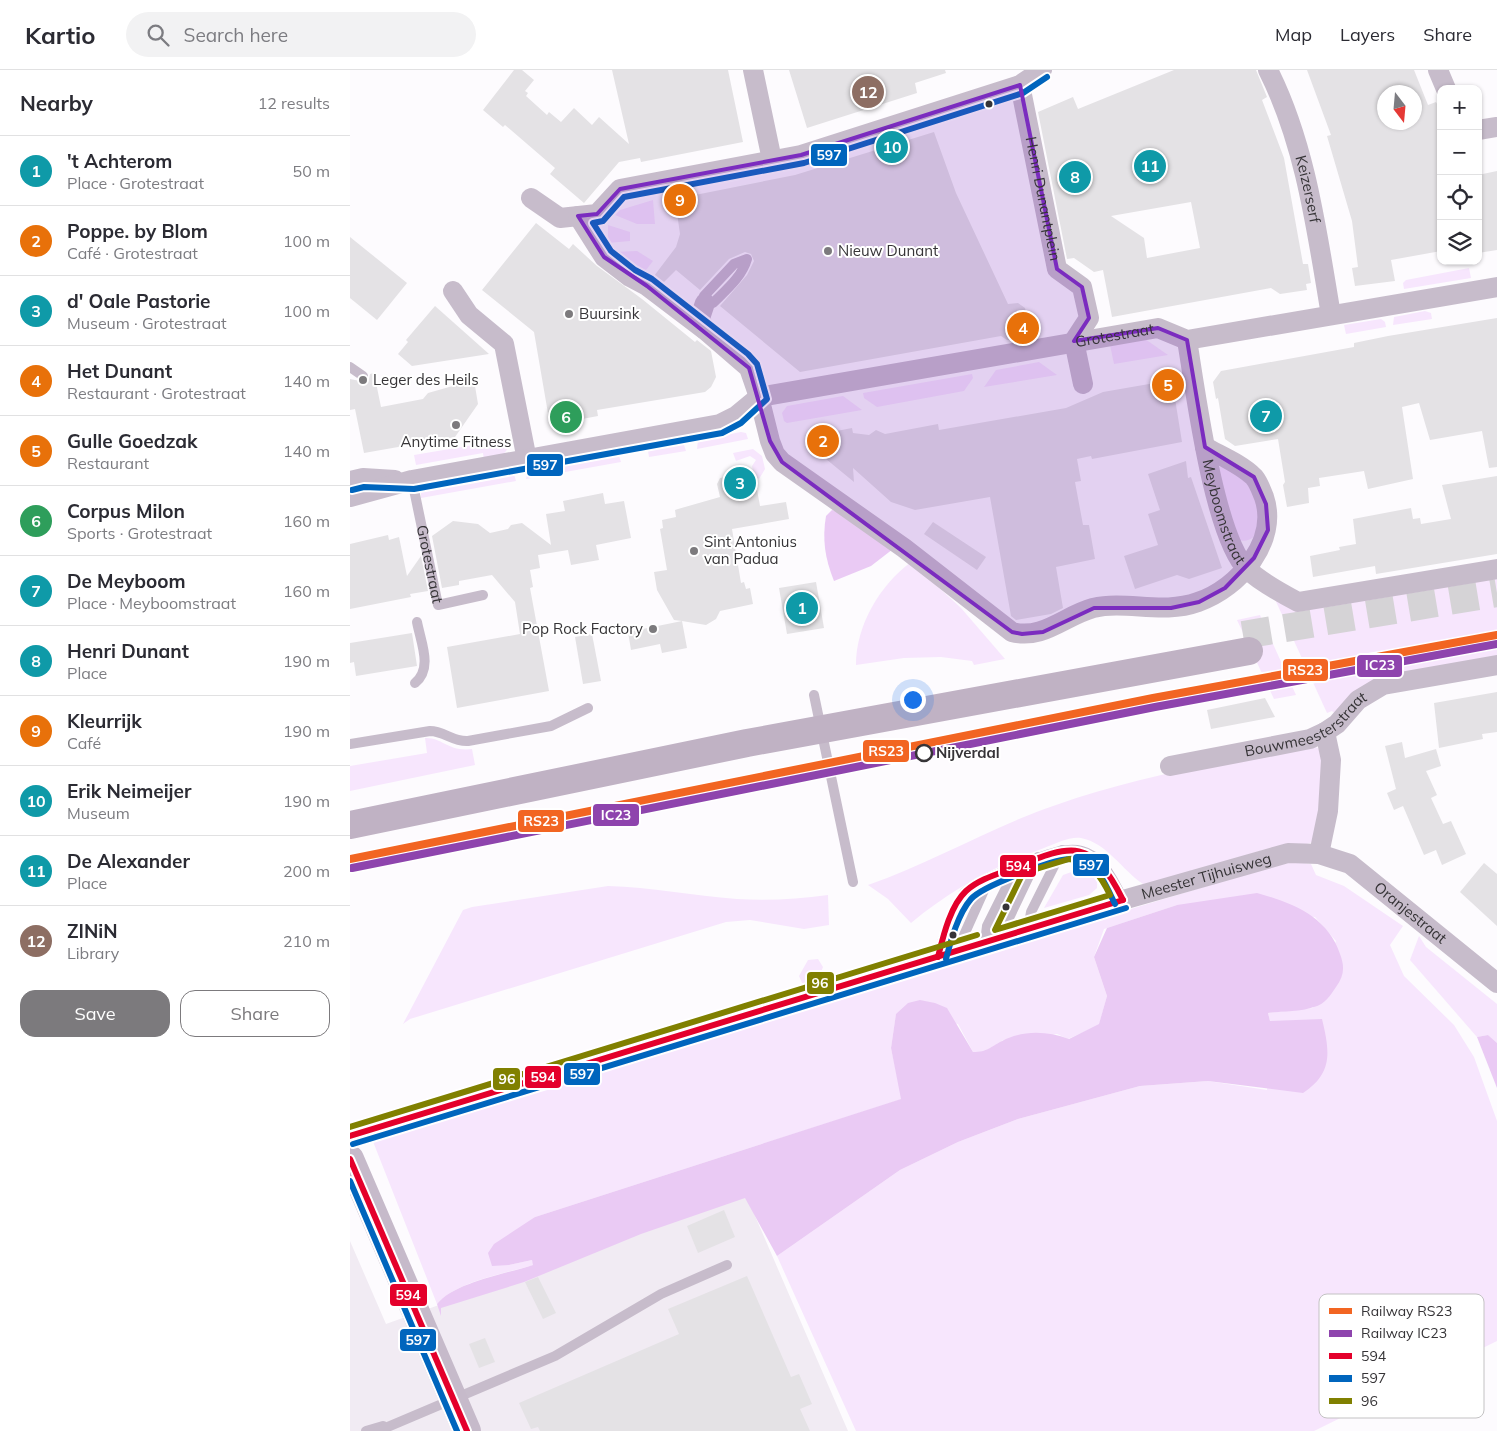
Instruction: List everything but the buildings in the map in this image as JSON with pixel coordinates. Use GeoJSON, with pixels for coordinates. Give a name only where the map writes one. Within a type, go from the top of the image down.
{"type":"FeatureCollection","features":[{"type":"Feature","properties":{"kind":"main road"},"geometry":{"type":"LineString","coordinates":[[350,810],[762,723],[1246,643],[350,825]]}},
{"type":"Feature","properties":{"kind":"street"},"geometry":{"type":"LineString","coordinates":[[753,70],[772,160]]}},
{"type":"Feature","properties":{"kind":"street"},"geometry":{"type":"LineString","coordinates":[[531,198],[560,218],[597,214],[620,190],[801,155],[1020,85],[1042,70]]}},
{"type":"Feature","properties":{"kind":"street","name":"Keizerserf"},"geometry":{"type":"LineString","coordinates":[[1268,70],[1280,94],[1306,177],[1331,315]]}},
{"type":"Feature","properties":{"kind":"street"},"geometry":{"type":"LineString","coordinates":[[1438,70],[1444,85]]}},
{"type":"Feature","properties":{"kind":"street","name":"Henri Dunantplein"},"geometry":{"type":"LineString","coordinates":[[1020,85],[1057,269],[1082,287],[1089,318],[1074,342]]}},
{"type":"Feature","properties":{"kind":"street"},"geometry":{"type":"LineString","coordinates":[[1482,130],[1497,127]]}},
{"type":"Feature","properties":{"kind":"street"},"geometry":{"type":"LineString","coordinates":[[578,216],[604,257],[630,277],[647,286],[705,330],[749,368],[759,397],[770,441],[775,454],[782,462],[904,548],[1012,632],[1022,634],[1043,632],[1077,613],[1094,608],[1108,606],[1171,608],[1199,602],[1225,588],[1246,568],[1298,602],[1497,569]]}},
{"type":"Feature","properties":{"kind":"street"},"geometry":{"type":"LineString","coordinates":[[1187,340],[1497,287]]}},
{"type":"Feature","properties":{"kind":"street"},"geometry":{"type":"LineString","coordinates":[[453,291],[469,315],[504,344],[527,460]]}},
{"type":"Feature","properties":{"kind":"street"},"geometry":{"type":"LineString","coordinates":[[705,303],[702,307],[700,318],[705,330]]}},
{"type":"Feature","properties":{"kind":"street","name":"Grotestraat"},"geometry":{"type":"LineString","coordinates":[[350,497],[412,480],[720,424],[736,416],[759,397],[1158,328],[1187,340]]}},
{"type":"Feature","properties":{"kind":"street","name":"Meyboomstraat"},"geometry":{"type":"LineString","coordinates":[[1187,340],[1205,447],[1226,528],[1233,548],[1246,568],[1268,530],[1269,517],[1260,486],[1254,477],[1205,447]]}},
{"type":"Feature","properties":{"kind":"street"},"geometry":{"type":"LineString","coordinates":[[1074,342],[1083,384]]}},
{"type":"Feature","properties":{"kind":"street","name":"Grotestraat"},"geometry":{"type":"LineString","coordinates":[[350,481],[363,478],[412,480]]}},
{"type":"Feature","properties":{"kind":"street","name":"Bouwmeesterstraat"},"geometry":{"type":"LineString","coordinates":[[1170,766],[1310,739],[1336,724],[1358,700],[1383,685],[1497,665]]}},
{"type":"Feature","properties":{"kind":"street"},"geometry":{"type":"LineString","coordinates":[[1319,854],[1328,811],[1331,760],[1325,732]]}},
{"type":"Feature","properties":{"kind":"street","name":"Meester Tijhuisweg"},"geometry":{"type":"LineString","coordinates":[[350,1136],[1279,854],[1298,852],[1319,854]]}},
{"type":"Feature","properties":{"kind":"street","name":"Oranjestraat"},"geometry":{"type":"LineString","coordinates":[[1319,854],[1340,860],[1358,870],[1497,983]]}},
{"type":"Feature","properties":{"kind":"street"},"geometry":{"type":"LineString","coordinates":[[350,1159],[467,1431]]}},
{"type":"Feature","properties":{"kind":"lane"},"geometry":{"type":"LineString","coordinates":[[747,259],[744,271],[713,304],[705,303],[704,296],[734,264],[747,259]]}},
{"type":"Feature","properties":{"kind":"lane"},"geometry":{"type":"LineString","coordinates":[[350,367],[363,376]]}},
{"type":"Feature","properties":{"kind":"lane","name":"Grotestraat"},"geometry":{"type":"LineString","coordinates":[[412,480],[438,605],[483,595]]}},
{"type":"Feature","properties":{"kind":"lane"},"geometry":{"type":"LineString","coordinates":[[415,683],[423,677],[426,668],[417,622]]}},
{"type":"Feature","properties":{"kind":"lane"},"geometry":{"type":"LineString","coordinates":[[814,695],[854,882]]}},
{"type":"Feature","properties":{"kind":"lane"},"geometry":{"type":"LineString","coordinates":[[350,744],[430,731],[439,732],[454,740],[468,741],[551,726],[588,708]]}},
{"type":"Feature","properties":{"kind":"lane"},"geometry":{"type":"LineString","coordinates":[[1028,929],[1031,912],[1062,850]]}},
{"type":"Feature","properties":{"kind":"lane"},"geometry":{"type":"LineString","coordinates":[[938,957],[946,931],[966,891],[990,877],[1062,850],[1083,851],[1094,857],[1114,880],[1123,900]]}},
{"type":"Feature","properties":{"kind":"lane"},"geometry":{"type":"LineString","coordinates":[[1007,936],[1008,920],[1038,858]]}},
{"type":"Feature","properties":{"kind":"lane"},"geometry":{"type":"LineString","coordinates":[[985,942],[986,926],[1017,866]]}},
{"type":"Feature","properties":{"kind":"lane"},"geometry":{"type":"LineString","coordinates":[[963,949],[964,935],[990,877]]}},
{"type":"Feature","properties":{"kind":"lane"},"geometry":{"type":"LineString","coordinates":[[378,1431],[555,1356],[661,1294],[727,1264]]}},
{"type":"Feature","properties":{"kind":"lane"},"geometry":{"type":"LineString","coordinates":[[366,1431],[389,1425]]}},
{"type":"Feature","properties":{"kind":"highlighted area"},"geometry":{"type":"Polygon","coordinates":[[[1020,85],[1057,269],[1082,287],[1089,318],[1074,341],[1158,328],[1187,340],[1205,447],[1254,477],[1266,504],[1268,530],[1254,558],[1225,588],[1199,602],[1171,608],[1094,608],[1043,632],[1022,634],[1012,632],[782,462],[770,441],[749,368],[647,286],[604,257],[578,216],[597,214],[620,189],[801,155],[1020,85]]]}},
{"type":"Feature","properties":{"kind":"shaded area"},"geometry":{"type":"Polygon","coordinates":[[[653,200],[655,224],[637,224],[615,215],[620,210],[653,200]]]}},
{"type":"Feature","properties":{"kind":"shaded area"},"geometry":{"type":"Polygon","coordinates":[[[608,225],[630,232],[630,241],[608,243],[608,225]]]}},
{"type":"Feature","properties":{"kind":"shaded area"},"geometry":{"type":"Polygon","coordinates":[[[637,251],[653,261],[646,270],[634,274],[612,252],[637,251]]]}},
{"type":"Feature","properties":{"kind":"shaded area"},"geometry":{"type":"Polygon","coordinates":[[[1469,268],[1471,278],[1404,289],[1403,283],[1406,280],[1469,268]]]}},
{"type":"Feature","properties":{"kind":"shaded area"},"geometry":{"type":"Polygon","coordinates":[[[1425,311],[1431,313],[1432,319],[1393,325],[1394,317],[1425,311]]]}},
{"type":"Feature","properties":{"kind":"shaded area"},"geometry":{"type":"Polygon","coordinates":[[[1381,319],[1385,322],[1386,327],[1346,334],[1344,325],[1381,319]]]}},
{"type":"Feature","properties":{"kind":"shaded area"},"geometry":{"type":"Polygon","coordinates":[[[1145,339],[1168,355],[1114,364],[1110,345],[1145,339]]]}},
{"type":"Feature","properties":{"kind":"shaded area"},"geometry":{"type":"Polygon","coordinates":[[[1039,362],[1057,375],[984,387],[996,370],[1039,362]]]}},
{"type":"Feature","properties":{"kind":"shaded area"},"geometry":{"type":"Polygon","coordinates":[[[972,374],[973,378],[964,391],[877,407],[864,398],[863,393],[972,374]]]}},
{"type":"Feature","properties":{"kind":"shaded area"},"geometry":{"type":"Polygon","coordinates":[[[843,396],[862,410],[787,423],[784,421],[782,413],[787,406],[843,396]]]}},
{"type":"Feature","properties":{"kind":"shaded area"},"geometry":{"type":"Polygon","coordinates":[[[741,432],[746,433],[748,439],[697,449],[698,440],[741,432]]]}},
{"type":"Feature","properties":{"kind":"shaded area"},"geometry":{"type":"Polygon","coordinates":[[[509,439],[509,447],[503,455],[484,460],[483,453],[416,465],[414,455],[509,439]]]}},
{"type":"Feature","properties":{"kind":"shaded area"},"geometry":{"type":"Polygon","coordinates":[[[680,443],[684,445],[686,451],[649,457],[648,451],[652,448],[680,443]]]}},
{"type":"Feature","properties":{"kind":"shaded area"},"geometry":{"type":"Polygon","coordinates":[[[753,449],[762,456],[765,469],[759,479],[754,476],[752,466],[756,460],[750,456],[736,461],[733,453],[753,449]]]}},
{"type":"Feature","properties":{"kind":"shaded area"},"geometry":{"type":"Polygon","coordinates":[[[613,454],[619,456],[621,462],[526,479],[528,470],[613,454]]]}},
{"type":"Feature","properties":{"kind":"shaded area"},"geometry":{"type":"Polygon","coordinates":[[[1217,467],[1226,468],[1240,476],[1255,498],[1259,520],[1254,537],[1250,539],[1243,541],[1237,539],[1217,467]]]}},
{"type":"Feature","properties":{"kind":"shaded area"},"geometry":{"type":"Polygon","coordinates":[[[509,473],[514,474],[516,481],[421,498],[421,492],[425,489],[509,473]]]}},
{"type":"Feature","properties":{"kind":"shaded area"},"geometry":{"type":"Polygon","coordinates":[[[832,510],[893,549],[871,566],[834,581],[826,557],[824,541],[826,516],[832,510]]]}},
{"type":"Feature","properties":{"kind":"shaded area"},"geometry":{"type":"Polygon","coordinates":[[[911,562],[961,608],[1005,659],[974,665],[972,661],[941,657],[904,658],[856,665],[860,636],[872,608],[889,583],[911,562]]]}},
{"type":"Feature","properties":{"kind":"shaded area"},"geometry":{"type":"Polygon","coordinates":[[[1497,574],[1497,660],[1393,677],[1337,715],[1332,711],[1327,713],[1273,595],[1497,574]]]}},
{"type":"Feature","properties":{"kind":"shaded area"},"geometry":{"type":"Polygon","coordinates":[[[1260,615],[1296,695],[1274,699],[1237,620],[1260,615]]]}},
{"type":"Feature","properties":{"kind":"shaded area"},"geometry":{"type":"Polygon","coordinates":[[[425,738],[431,738],[451,747],[472,749],[475,765],[350,791],[350,766],[427,753],[425,738]]]}},
{"type":"Feature","properties":{"kind":"shaded area"},"geometry":{"type":"Polygon","coordinates":[[[1309,745],[1318,748],[1322,754],[1321,801],[1313,842],[1307,844],[1263,850],[1155,883],[1143,884],[1099,845],[1081,838],[1072,838],[1026,855],[974,879],[942,899],[911,923],[888,899],[868,885],[1032,814],[1087,795],[1181,770],[1309,745]]]}},
{"type":"Feature","properties":{"kind":"shaded area"},"geometry":{"type":"Polygon","coordinates":[[[1295,862],[1311,864],[1316,875],[1344,886],[1403,926],[1390,945],[1404,976],[1454,1025],[1474,1057],[1497,1121],[1497,1341],[1484,1347],[1484,1294],[1319,1294],[1319,1418],[1340,1418],[1314,1431],[856,1431],[777,1256],[900,1170],[958,1142],[1018,1119],[1140,1086],[1208,1081],[1267,1090],[1270,1021],[1268,1013],[1313,1008],[1336,941],[1315,917],[1177,905],[1104,929],[1094,957],[1107,996],[1099,1025],[1068,1039],[1057,1034],[1003,1040],[985,1052],[973,1052],[958,1024],[896,1015],[891,1048],[902,1099],[535,1217],[509,1265],[532,1260],[534,1265],[468,1284],[445,1296],[437,1304],[372,1139],[1276,865],[1295,862]]]}},
{"type":"Feature","properties":{"kind":"shaded area"},"geometry":{"type":"Polygon","coordinates":[[[1083,868],[1090,870],[1094,875],[1097,881],[1097,888],[1089,895],[1044,908],[1063,875],[1083,868]]]}},
{"type":"Feature","properties":{"kind":"shaded area"},"geometry":{"type":"Polygon","coordinates":[[[608,886],[749,900],[805,898],[828,895],[829,925],[804,929],[750,920],[726,922],[410,1019],[403,1024],[463,910],[608,886]]]}},
{"type":"Feature","properties":{"kind":"shaded area"},"geometry":{"type":"Polygon","coordinates":[[[1257,893],[1296,907],[1318,921],[1334,941],[1343,963],[1343,971],[1339,983],[1321,1004],[1303,1010],[1268,1013],[1270,1021],[1322,1019],[1327,1042],[1327,1061],[1320,1078],[1303,1093],[1208,1081],[1140,1086],[1018,1119],[958,1142],[900,1170],[777,1256],[745,1198],[641,1234],[524,1282],[441,1308],[441,1316],[437,1304],[445,1296],[468,1284],[533,1265],[532,1260],[509,1265],[492,1266],[488,1253],[494,1244],[535,1217],[901,1099],[891,1048],[896,1014],[908,1003],[920,1000],[947,1008],[973,1052],[986,1050],[1010,1037],[1027,1033],[1052,1034],[1069,1039],[1099,1024],[1107,996],[1094,957],[1107,928],[1177,905],[1257,893]]]}},
{"type":"Feature","properties":{"kind":"shaded area"},"geometry":{"type":"Polygon","coordinates":[[[1419,936],[1426,947],[1497,1004],[1497,1043],[1488,1035],[1477,1037],[1410,960],[1419,936]]]}},
{"type":"Feature","properties":{"kind":"shaded area"},"geometry":{"type":"Polygon","coordinates":[[[818,959],[823,967],[818,978],[814,983],[803,985],[799,976],[808,960],[818,959]]]}},
{"type":"Feature","properties":{"kind":"shaded area"},"geometry":{"type":"Polygon","coordinates":[[[1488,1035],[1497,1043],[1497,1088],[1477,1037],[1488,1035]]]}},
{"type":"Feature","properties":{"kind":"shaded area"},"geometry":{"type":"Polygon","coordinates":[[[746,1195],[848,1431],[350,1431],[350,1241],[386,1324],[746,1195]]]}},
{"type":"Feature","properties":{"kind":"tunnel"},"geometry":{"type":"LineString","coordinates":[[1243,635],[1497,593]]}},
{"type":"Feature","properties":{"kind":"rail line","name":"RS23"},"geometry":{"type":"LineString","coordinates":[[350,859],[1153,698],[1497,635]]}},
{"type":"Feature","properties":{"kind":"rail line","name":"IC23"},"geometry":{"type":"LineString","coordinates":[[352,868],[1155,707],[1497,644]]}},
{"type":"Feature","properties":{"kind":"transit line","name":"597"},"geometry":{"type":"LineString","coordinates":[[352,490],[364,487],[414,489],[722,433],[741,423],[767,399],[757,364],[748,354],[652,279],[635,270],[611,251],[593,223],[603,221],[624,197],[804,163],[1023,93],[1047,77]]}},
{"type":"Feature","properties":{"kind":"transit line","name":"594"},"geometry":{"type":"LineString","coordinates":[[938,957],[951,913],[960,897],[966,891],[989,877],[1052,854],[1079,851],[1090,856],[1101,865],[1123,900]]}},
{"type":"Feature","properties":{"kind":"transit line","name":"96"},"geometry":{"type":"LineString","coordinates":[[1069,859],[1077,860],[1089,866],[1099,876],[1110,895],[995,930],[1023,873],[1069,859]]}},
{"type":"Feature","properties":{"kind":"transit line","name":"597"},"geometry":{"type":"LineString","coordinates":[[946,959],[959,920],[971,899],[1002,881],[1060,860],[1078,859],[1088,863],[1100,876],[1115,904]]}},
{"type":"Feature","properties":{"kind":"transit line","name":"594"},"geometry":{"type":"LineString","coordinates":[[350,1136],[1123,900]]}},
{"type":"Feature","properties":{"kind":"transit line","name":"597"},"geometry":{"type":"LineString","coordinates":[[353,1144],[1126,908]]}},
{"type":"Feature","properties":{"kind":"transit line","name":"96"},"geometry":{"type":"LineString","coordinates":[[350,1127],[977,935]]}},
{"type":"Feature","properties":{"kind":"transit line","name":"594"},"geometry":{"type":"LineString","coordinates":[[350,1159],[467,1431]]}},
{"type":"Feature","properties":{"kind":"transit line","name":"597"},"geometry":{"type":"LineString","coordinates":[[350,1181],[457,1431]]}},
{"type":"Feature","properties":{"kind":"place","name":"ZINiN"},"geometry":{"type":"Point","coordinates":[868,92]}},
{"type":"Feature","properties":{"kind":"place","name":"Erik Neimeijer"},"geometry":{"type":"Point","coordinates":[892,147]}},
{"type":"Feature","properties":{"kind":"place","name":"De Alexander"},"geometry":{"type":"Point","coordinates":[1150,166]}},
{"type":"Feature","properties":{"kind":"place","name":"Henri Dunant"},"geometry":{"type":"Point","coordinates":[1075,177]}},
{"type":"Feature","properties":{"kind":"place","name":"Kleurrijk"},"geometry":{"type":"Point","coordinates":[680,200]}},
{"type":"Feature","properties":{"kind":"place","name":"Nieuw Dunant"},"geometry":{"type":"Point","coordinates":[828,251]}},
{"type":"Feature","properties":{"kind":"place","name":"Buursink"},"geometry":{"type":"Point","coordinates":[569,314]}},
{"type":"Feature","properties":{"kind":"place","name":"Het Dunant"},"geometry":{"type":"Point","coordinates":[1023,328]}},
{"type":"Feature","properties":{"kind":"place","name":"Leger des Heils"},"geometry":{"type":"Point","coordinates":[363,380]}},
{"type":"Feature","properties":{"kind":"place","name":"Gulle Goedzak"},"geometry":{"type":"Point","coordinates":[1168,385]}},
{"type":"Feature","properties":{"kind":"place","name":"De Meyboom"},"geometry":{"type":"Point","coordinates":[1266,416]}},
{"type":"Feature","properties":{"kind":"place","name":"Corpus Milon"},"geometry":{"type":"Point","coordinates":[566,417]}},
{"type":"Feature","properties":{"kind":"place","name":"Anytime Fitness"},"geometry":{"type":"Point","coordinates":[456,425]}},
{"type":"Feature","properties":{"kind":"place","name":"Poppe. by Blom"},"geometry":{"type":"Point","coordinates":[823,441]}},
{"type":"Feature","properties":{"kind":"place","name":"d' Oale Pastorie"},"geometry":{"type":"Point","coordinates":[740,483]}},
{"type":"Feature","properties":{"kind":"place","name":"Sint Antonius van Padua"},"geometry":{"type":"Point","coordinates":[694,551]}},
{"type":"Feature","properties":{"kind":"place","name":"'t Achterom"},"geometry":{"type":"Point","coordinates":[802,608]}},
{"type":"Feature","properties":{"kind":"place","name":"Pop Rock Factory"},"geometry":{"type":"Point","coordinates":[653,629]}},
{"type":"Feature","properties":{"kind":"place","name":"Nijverdal"},"geometry":{"type":"Point","coordinates":[924,753]}}]}
